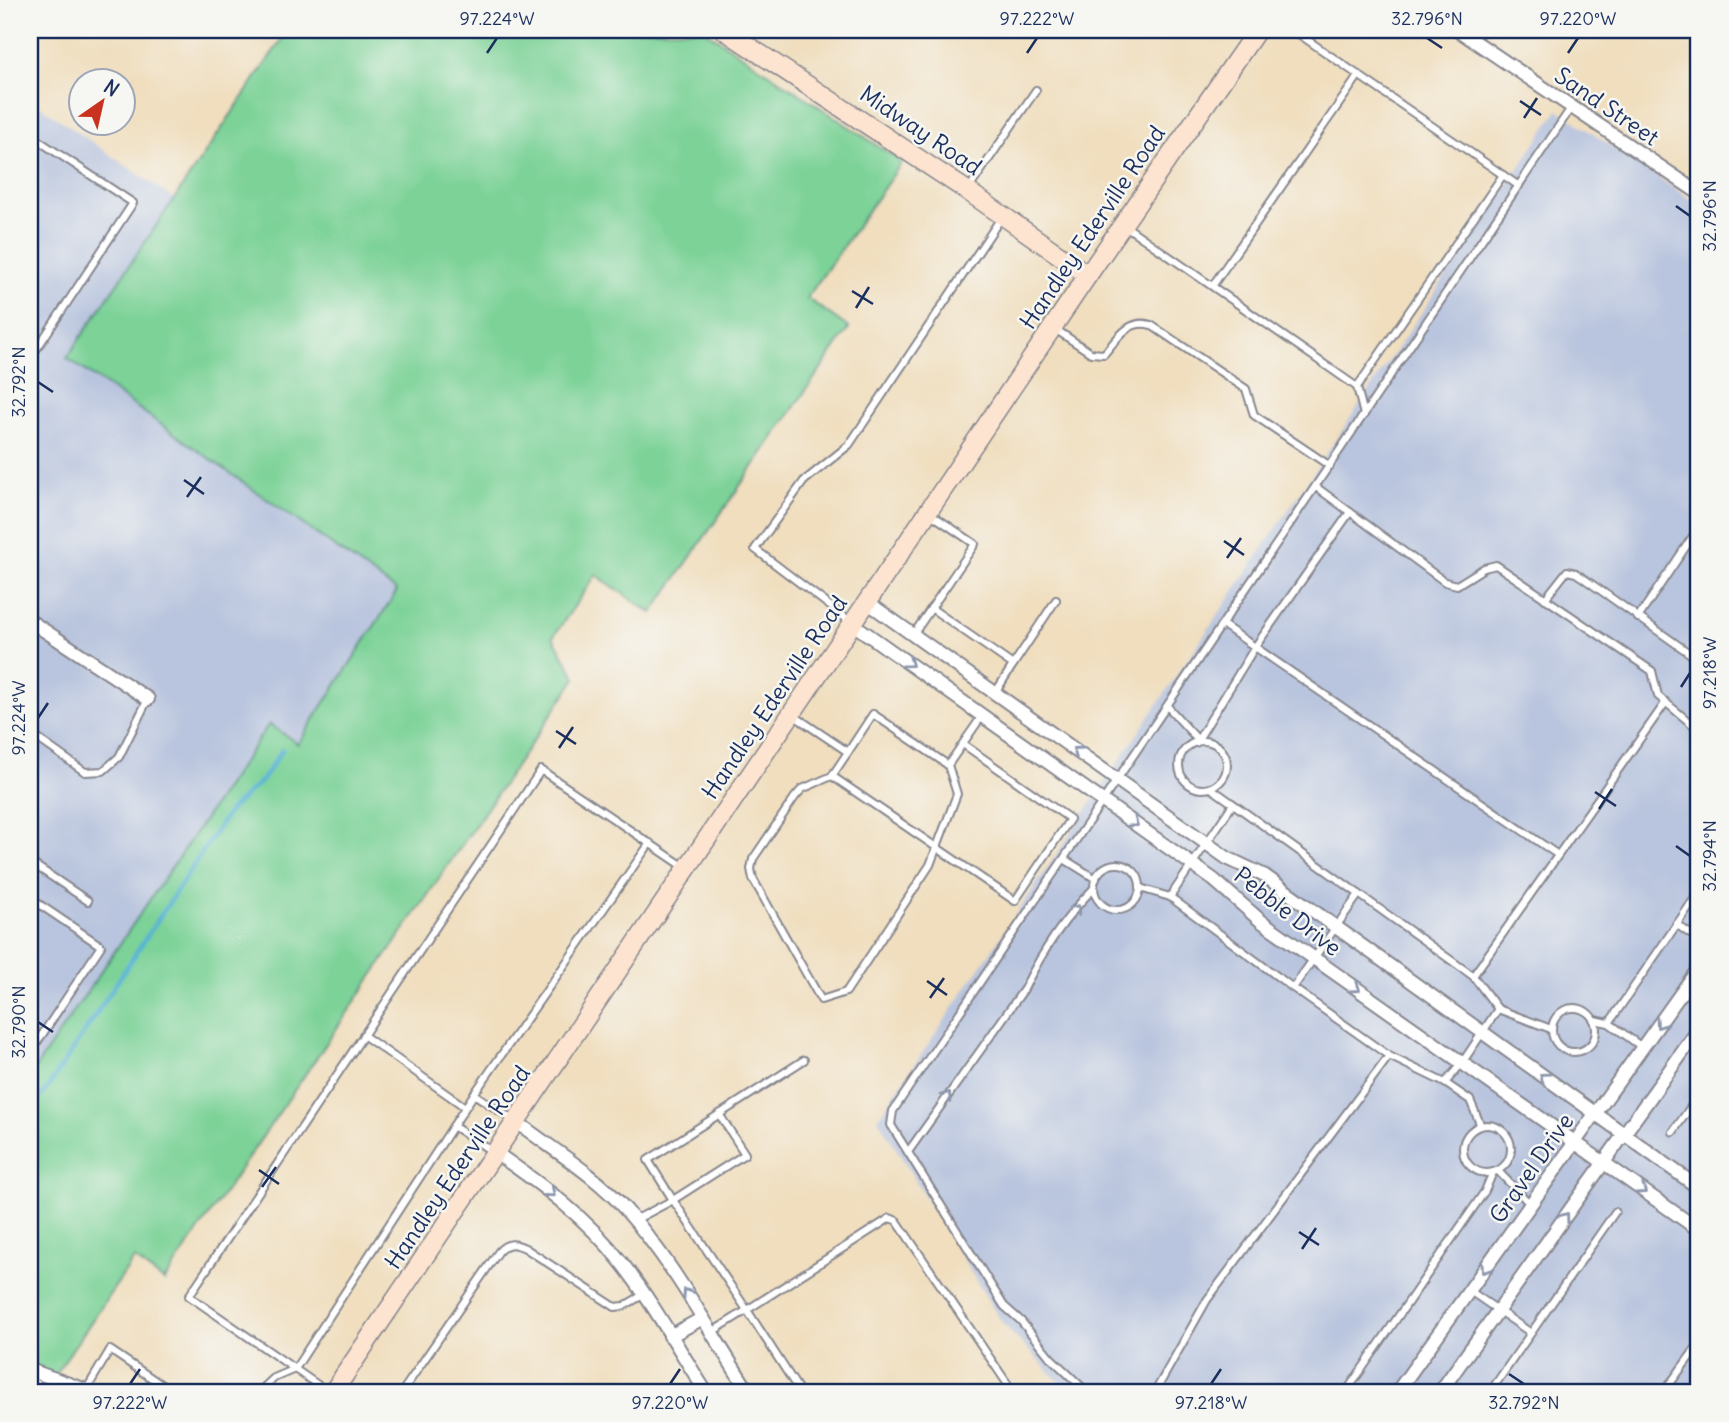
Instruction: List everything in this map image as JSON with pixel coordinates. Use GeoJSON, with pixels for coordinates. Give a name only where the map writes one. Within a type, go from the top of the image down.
{"type":"FeatureCollection","features":[{"type":"Feature","properties":{"kind":"main road","name":"Midway Road"},"geometry":{"type":"LineString","coordinates":[[723,30],[968,191],[1088,275]]}},
{"type":"Feature","properties":{"kind":"main road","name":"Handley Ederville Road"},"geometry":{"type":"LineString","coordinates":[[331,1392],[1257,30]]}},
{"type":"Feature","properties":{"kind":"street","name":"Sand Street"},"geometry":{"type":"LineString","coordinates":[[1458,30],[1699,193]]}},
{"type":"Feature","properties":{"kind":"street","name":"Pebble Drive"},"geometry":{"type":"LineString","coordinates":[[867,602],[1227,858],[1265,877],[1336,927],[1699,1188]]}},
{"type":"Feature","properties":{"kind":"street","name":"Pebble Drive"},"geometry":{"type":"LineString","coordinates":[[853,624],[1214,880],[1261,921],[1699,1230]]}},
{"type":"Feature","properties":{"kind":"street"},"geometry":{"type":"LineString","coordinates":[[32,628],[148,699]]}},
{"type":"Feature","properties":{"kind":"street"},"geometry":{"type":"LineString","coordinates":[[935,682],[950,661]]}},
{"type":"Feature","properties":{"kind":"street"},"geometry":{"type":"LineString","coordinates":[[1008,734],[1022,712]]}},
{"type":"Feature","properties":{"kind":"street","name":"Gravel Drive"},"geometry":{"type":"LineString","coordinates":[[1397,1392],[1699,968]]}},
{"type":"Feature","properties":{"kind":"street"},"geometry":{"type":"LineString","coordinates":[[1440,1392],[1699,1029]]}},
{"type":"Feature","properties":{"kind":"street"},"geometry":{"type":"LineString","coordinates":[[517,1122],[625,1208],[703,1318],[749,1392]]}},
{"type":"Feature","properties":{"kind":"street"},"geometry":{"type":"LineString","coordinates":[[496,1153],[548,1189],[588,1225],[621,1262],[706,1392]]}},
{"type":"Feature","properties":{"kind":"street"},"geometry":{"type":"LineString","coordinates":[[670,1336],[703,1318]]}},
{"type":"Feature","properties":{"kind":"street"},"geometry":{"type":"LineString","coordinates":[[30,1370],[87,1391]]}},
{"type":"Feature","properties":{"kind":"street"},"geometry":{"type":"LineString","coordinates":[[30,1380],[40,1392]]}},
{"type":"Feature","properties":{"kind":"lane"},"geometry":{"type":"LineString","coordinates":[[1293,30],[1519,186]]}},
{"type":"Feature","properties":{"kind":"lane"},"geometry":{"type":"LineString","coordinates":[[1213,285],[1359,75]]}},
{"type":"Feature","properties":{"kind":"lane"},"geometry":{"type":"LineString","coordinates":[[968,191],[1036,90]]}},
{"type":"Feature","properties":{"kind":"lane"},"geometry":{"type":"LineString","coordinates":[[1087,1392],[1050,1357],[1021,1321],[1003,1306],[891,1125],[893,1111],[1168,708],[1571,108]]}},
{"type":"Feature","properties":{"kind":"lane"},"geometry":{"type":"LineString","coordinates":[[30,135],[133,204],[30,359]]}},
{"type":"Feature","properties":{"kind":"lane"},"geometry":{"type":"LineString","coordinates":[[1357,387],[1503,175]]}},
{"type":"Feature","properties":{"kind":"lane"},"geometry":{"type":"LineString","coordinates":[[853,624],[755,549],[804,481],[849,445],[1003,215]]}},
{"type":"Feature","properties":{"kind":"lane"},"geometry":{"type":"LineString","coordinates":[[1123,224],[1357,387],[1364,415]]}},
{"type":"Feature","properties":{"kind":"lane"},"geometry":{"type":"LineString","coordinates":[[1053,327],[1091,353],[1104,354],[1128,327],[1142,322],[1151,325],[1246,389],[1254,415],[1330,466]]}},
{"type":"Feature","properties":{"kind":"lane"},"geometry":{"type":"LineString","coordinates":[[1316,487],[1445,582],[1457,586],[1484,568],[1496,565],[1652,671],[1658,696],[1699,730]]}},
{"type":"Feature","properties":{"kind":"lane"},"geometry":{"type":"LineString","coordinates":[[913,635],[975,544],[929,512]]}},
{"type":"Feature","properties":{"kind":"lane"},"geometry":{"type":"LineString","coordinates":[[1168,708],[1197,741],[1217,746],[1226,758],[1226,773],[1211,788],[1196,788],[1184,779],[1181,758],[1184,751],[1197,741],[1255,647],[1350,512]]}},
{"type":"Feature","properties":{"kind":"lane"},"geometry":{"type":"LineString","coordinates":[[1638,618],[1699,527]]}},
{"type":"Feature","properties":{"kind":"lane"},"geometry":{"type":"LineString","coordinates":[[1545,599],[1566,571],[1576,573],[1699,660]]}},
{"type":"Feature","properties":{"kind":"lane"},"geometry":{"type":"LineString","coordinates":[[995,693],[1056,600]]}},
{"type":"Feature","properties":{"kind":"lane"},"geometry":{"type":"LineString","coordinates":[[931,608],[1013,665]]}},
{"type":"Feature","properties":{"kind":"lane"},"geometry":{"type":"LineString","coordinates":[[1223,625],[1558,855]]}},
{"type":"Feature","properties":{"kind":"lane"},"geometry":{"type":"LineString","coordinates":[[30,733],[85,772],[103,771],[119,757],[148,699]]}},
{"type":"Feature","properties":{"kind":"lane"},"geometry":{"type":"LineString","coordinates":[[1473,976],[1666,702]]}},
{"type":"Feature","properties":{"kind":"lane"},"geometry":{"type":"LineString","coordinates":[[792,714],[848,752]]}},
{"type":"Feature","properties":{"kind":"lane"},"geometry":{"type":"LineString","coordinates":[[873,714],[948,765],[957,794],[930,865],[846,992],[821,1000],[753,879],[751,869],[753,859],[795,797],[802,789],[832,776],[848,752],[873,714]]}},
{"type":"Feature","properties":{"kind":"lane"},"geometry":{"type":"LineString","coordinates":[[948,765],[982,716]]}},
{"type":"Feature","properties":{"kind":"lane"},"geometry":{"type":"LineString","coordinates":[[832,776],[1015,901],[1070,819],[963,744]]}},
{"type":"Feature","properties":{"kind":"lane"},"geometry":{"type":"LineString","coordinates":[[331,1392],[189,1296],[541,770],[688,869]]}},
{"type":"Feature","properties":{"kind":"lane"},"geometry":{"type":"LineString","coordinates":[[1211,788],[1473,976],[1498,1009],[1551,1029]]}},
{"type":"Feature","properties":{"kind":"lane"},"geometry":{"type":"LineString","coordinates":[[1170,897],[1233,804]]}},
{"type":"Feature","properties":{"kind":"lane"},"geometry":{"type":"LineString","coordinates":[[259,1392],[274,1378],[295,1369],[465,1107],[650,843]]}},
{"type":"Feature","properties":{"kind":"lane"},"geometry":{"type":"LineString","coordinates":[[1064,859],[1096,879]]}},
{"type":"Feature","properties":{"kind":"lane"},"geometry":{"type":"LineString","coordinates":[[30,862],[88,901]]}},
{"type":"Feature","properties":{"kind":"lane"},"geometry":{"type":"LineString","coordinates":[[908,1152],[1024,989],[1037,962],[1071,914],[1094,888],[1096,879],[1104,868],[1125,865],[1136,874],[1140,888],[1130,906],[1116,909],[1103,905],[1094,888]]}},
{"type":"Feature","properties":{"kind":"lane"},"geometry":{"type":"LineString","coordinates":[[1140,888],[1170,897],[1389,1056],[1445,1083],[1470,1100],[1481,1126]]}},
{"type":"Feature","properties":{"kind":"lane"},"geometry":{"type":"LineString","coordinates":[[1609,1023],[1699,892]]}},
{"type":"Feature","properties":{"kind":"lane"},"geometry":{"type":"LineString","coordinates":[[1293,988],[1359,894]]}},
{"type":"Feature","properties":{"kind":"lane"},"geometry":{"type":"LineString","coordinates":[[30,898],[101,946],[30,1053]]}},
{"type":"Feature","properties":{"kind":"lane"},"geometry":{"type":"LineString","coordinates":[[1676,924],[1699,940]]}},
{"type":"Feature","properties":{"kind":"lane"},"geometry":{"type":"LineString","coordinates":[[1594,1020],[1595,1035],[1592,1043],[1580,1052],[1560,1048],[1552,1036],[1551,1029],[1556,1016],[1568,1008],[1583,1010],[1594,1020],[1609,1023],[1643,1048]]}},
{"type":"Feature","properties":{"kind":"lane"},"geometry":{"type":"LineString","coordinates":[[1445,1083],[1462,1063],[1498,1009]]}},
{"type":"Feature","properties":{"kind":"lane"},"geometry":{"type":"LineString","coordinates":[[363,1035],[465,1107]]}},
{"type":"Feature","properties":{"kind":"lane"},"geometry":{"type":"LineString","coordinates":[[1155,1392],[1207,1300],[1389,1056]]}},
{"type":"Feature","properties":{"kind":"lane"},"geometry":{"type":"LineString","coordinates":[[800,1392],[648,1160],[804,1060]]}},
{"type":"Feature","properties":{"kind":"lane"},"geometry":{"type":"LineString","coordinates":[[474,1094],[517,1122]]}},
{"type":"Feature","properties":{"kind":"lane"},"geometry":{"type":"LineString","coordinates":[[1673,1132],[1699,1095]]}},
{"type":"Feature","properties":{"kind":"lane"},"geometry":{"type":"LineString","coordinates":[[635,1220],[673,1200],[745,1154],[719,1114]]}},
{"type":"Feature","properties":{"kind":"lane"},"geometry":{"type":"LineString","coordinates":[[453,1126],[496,1153]]}},
{"type":"Feature","properties":{"kind":"lane"},"geometry":{"type":"LineString","coordinates":[[1346,1392],[1485,1191],[1495,1172],[1509,1159],[1511,1143],[1501,1129],[1481,1126],[1471,1130],[1466,1136],[1463,1151],[1469,1165],[1482,1173],[1495,1172],[1531,1205]]}},
{"type":"Feature","properties":{"kind":"lane"},"geometry":{"type":"LineString","coordinates":[[1490,1392],[1615,1212]]}},
{"type":"Feature","properties":{"kind":"lane"},"geometry":{"type":"LineString","coordinates":[[712,1332],[890,1219],[897,1222],[1013,1392]]}},
{"type":"Feature","properties":{"kind":"lane"},"geometry":{"type":"LineString","coordinates":[[402,1392],[499,1251],[506,1245],[515,1244],[525,1248],[606,1304],[624,1306],[643,1295]]}},
{"type":"Feature","properties":{"kind":"lane"},"geometry":{"type":"LineString","coordinates":[[1470,1291],[1531,1333]]}},
{"type":"Feature","properties":{"kind":"lane"},"geometry":{"type":"LineString","coordinates":[[1664,1392],[1699,1345]]}},
{"type":"Feature","properties":{"kind":"lane"},"geometry":{"type":"LineString","coordinates":[[87,1391],[110,1350],[172,1392]]}},
{"type":"Feature","properties":{"kind":"shaded area"},"geometry":{"type":"Polygon","coordinates":[[[30,99],[66,124],[66,136],[83,136],[174,199],[67,358],[397,590],[298,744],[268,724],[30,1076],[30,99]]]}},
{"type":"Feature","properties":{"kind":"shaded area"},"geometry":{"type":"Polygon","coordinates":[[[1558,110],[1699,205],[1699,1392],[1069,1392],[1002,1323],[878,1119],[1558,110]]]}},
{"type":"Feature","properties":{"kind":"green space"},"geometry":{"type":"Polygon","coordinates":[[[288,30],[704,30],[902,162],[807,298],[849,328],[652,613],[596,575],[553,637],[576,678],[164,1281],[134,1259],[43,1392],[30,1392],[30,1076],[269,724],[298,744],[397,591],[67,358],[288,30]]]}},
{"type":"Feature","properties":{"kind":"waterway"},"geometry":{"type":"LineString","coordinates":[[30,1108],[47,1089],[229,811],[262,780],[282,750]]}}]}
